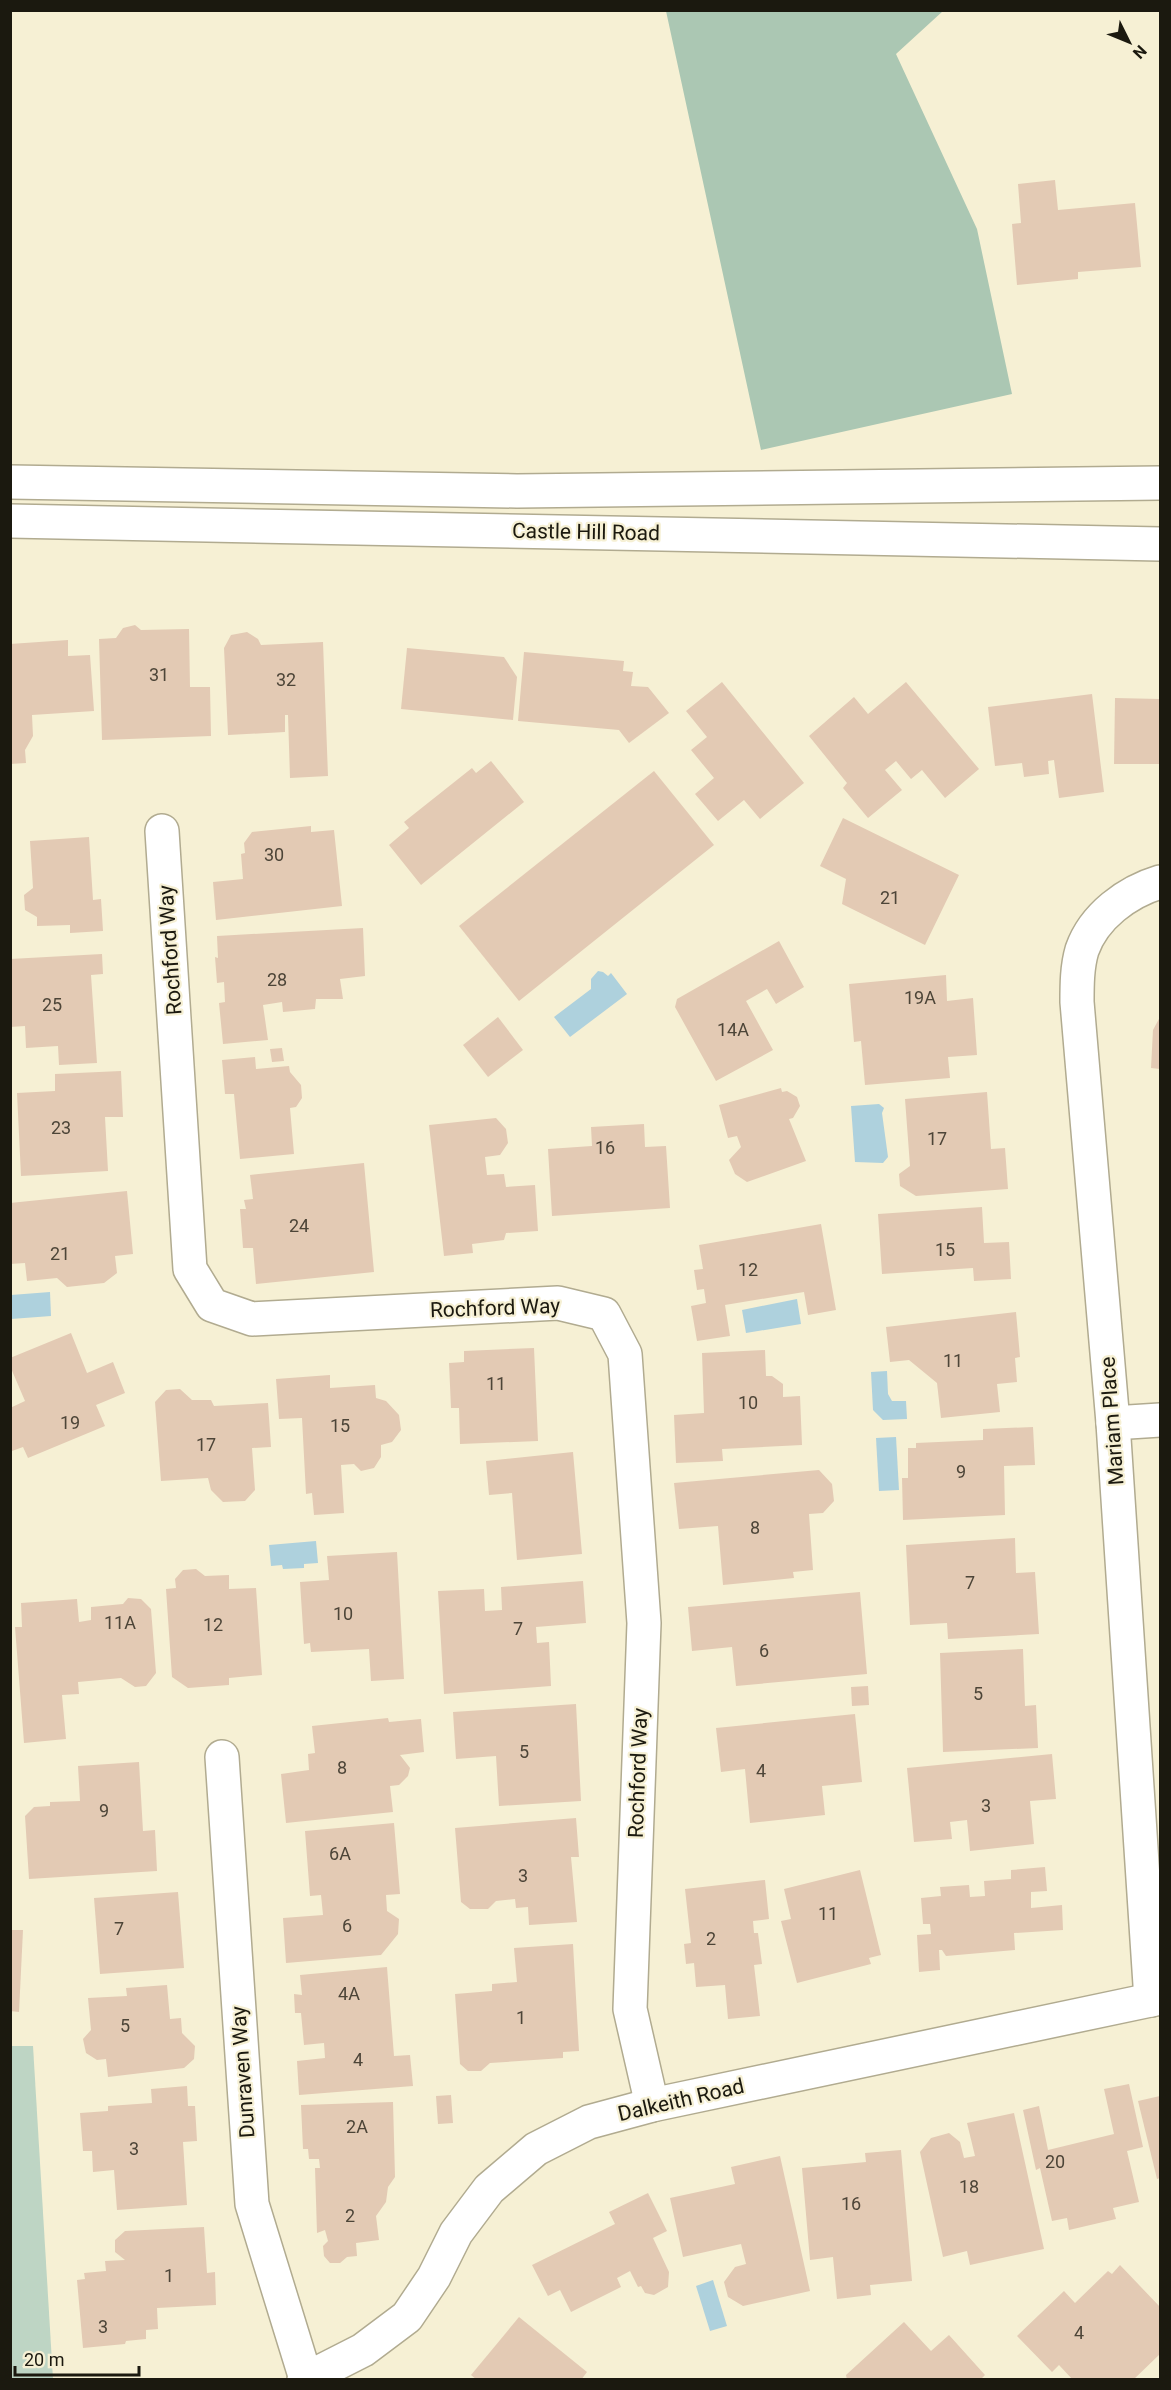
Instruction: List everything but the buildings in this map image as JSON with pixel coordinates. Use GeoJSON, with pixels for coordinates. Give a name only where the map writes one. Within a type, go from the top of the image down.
{"type":"FeatureCollection","features":[{"type":"Feature","properties":{"kind":"street","name":"Castle Hill Road"},"geometry":{"type":"LineString","coordinates":[[10,482],[517,491],[1161,483]]}},
{"type":"Feature","properties":{"kind":"street","name":"Castle Hill Road"},"geometry":{"type":"LineString","coordinates":[[10,521],[1161,544]]}},
{"type":"Feature","properties":{"kind":"street","name":"Rochford Way"},"geometry":{"type":"LineString","coordinates":[[162,831],[190,1269],[212,1305],[252,1319],[558,1303],[604,1314],[625,1354],[644,1623],[630,2009],[652,2105]]}},
{"type":"Feature","properties":{"kind":"street","name":"Mariam Place"},"geometry":{"type":"LineString","coordinates":[[1156,1999],[1113,1423],[1078,1013],[1077,975],[1082,950],[1094,927],[1113,906],[1134,892],[1161,882]]}},
{"type":"Feature","properties":{"kind":"street"},"geometry":{"type":"LineString","coordinates":[[1113,1423],[1161,1420]]}},
{"type":"Feature","properties":{"kind":"street","name":"Dunraven Way"},"geometry":{"type":"LineString","coordinates":[[222,1757],[252,2204],[305,2379]]}},
{"type":"Feature","properties":{"kind":"street","name":"Dalkeith Road"},"geometry":{"type":"LineString","coordinates":[[305,2379],[363,2350],[407,2318],[434,2277],[456,2233],[489,2189],[536,2149],[589,2122],[652,2105],[1156,1999]]}},
{"type":"Feature","properties":{"kind":"green space"},"geometry":{"type":"Polygon","coordinates":[[[666,11],[943,11],[896,54],[977,229],[1012,394],[761,450],[666,11]]]}},
{"type":"Feature","properties":{"kind":"green space"},"geometry":{"type":"Polygon","coordinates":[[[11,2046],[33,2046],[53,2379],[11,2379],[11,2046]]]}},
{"type":"Feature","properties":{"kind":"water"},"geometry":{"type":"Polygon","coordinates":[[[598,971],[608,976],[611,973],[627,994],[570,1037],[554,1017],[591,989],[591,979],[598,971]]]}},
{"type":"Feature","properties":{"kind":"water"},"geometry":{"type":"Polygon","coordinates":[[[879,1104],[884,1108],[882,1113],[888,1157],[883,1163],[855,1162],[851,1106],[879,1104]]]}},
{"type":"Feature","properties":{"kind":"water"},"geometry":{"type":"Polygon","coordinates":[[[50,1292],[51,1316],[11,1319],[11,1295],[50,1292]]]}},
{"type":"Feature","properties":{"kind":"water"},"geometry":{"type":"Polygon","coordinates":[[[797,1299],[801,1324],[746,1333],[742,1310],[797,1299]]]}},
{"type":"Feature","properties":{"kind":"water"},"geometry":{"type":"Polygon","coordinates":[[[887,1371],[888,1394],[892,1401],[906,1401],[907,1419],[883,1420],[873,1410],[871,1372],[887,1371]]]}},
{"type":"Feature","properties":{"kind":"water"},"geometry":{"type":"Polygon","coordinates":[[[896,1437],[899,1490],[879,1491],[876,1438],[896,1437]]]}},
{"type":"Feature","properties":{"kind":"water"},"geometry":{"type":"Polygon","coordinates":[[[316,1541],[318,1563],[304,1564],[304,1568],[283,1569],[282,1565],[271,1566],[269,1545],[316,1541]]]}},
{"type":"Feature","properties":{"kind":"water"},"geometry":{"type":"Polygon","coordinates":[[[713,2280],[727,2326],[710,2331],[696,2286],[713,2280]]]}}]}
